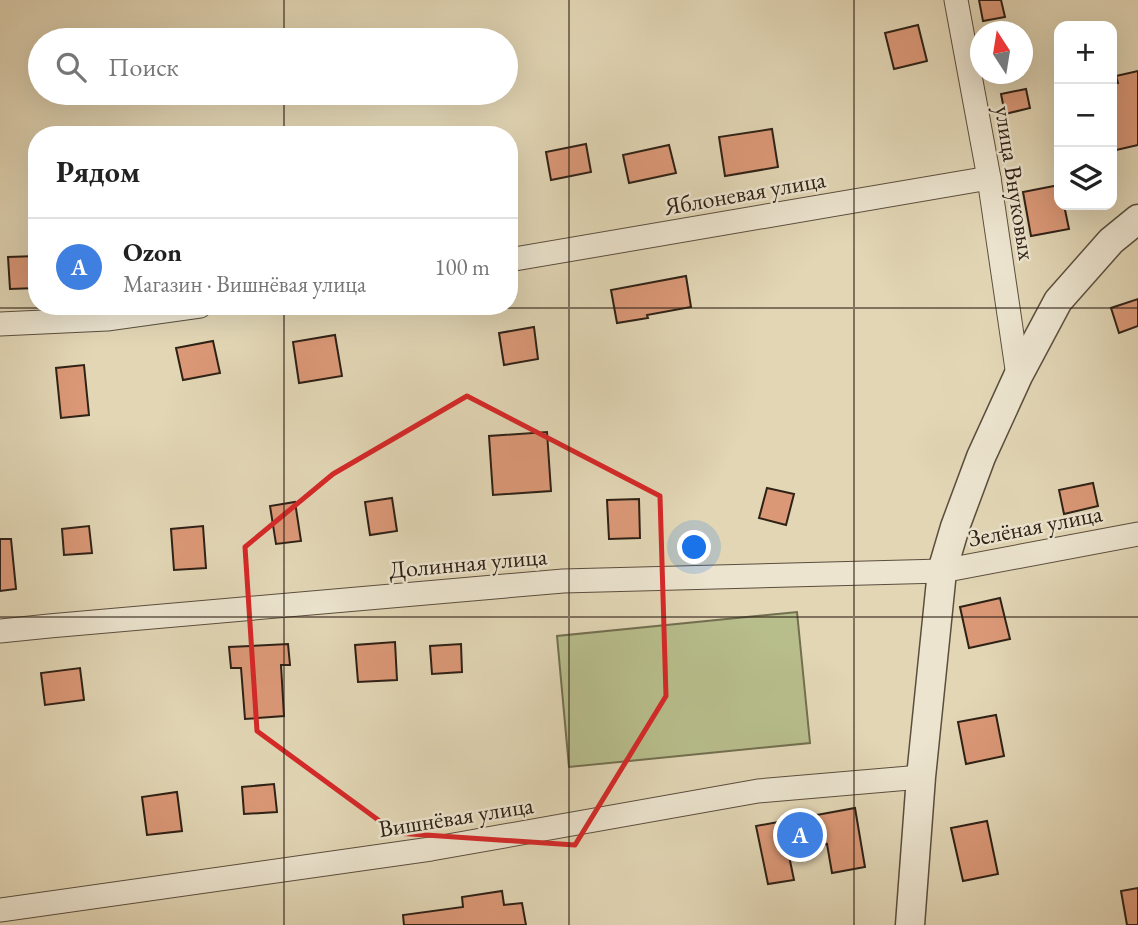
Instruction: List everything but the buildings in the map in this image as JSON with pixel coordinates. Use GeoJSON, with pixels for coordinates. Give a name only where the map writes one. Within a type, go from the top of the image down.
{"type":"FeatureCollection","features":[{"type":"Feature","properties":{"kind":"street","name":"улица Внуковых"},"geometry":{"type":"LineString","coordinates":[[956,0],[989,178],[1018,376]]}},
{"type":"Feature","properties":{"kind":"street","name":"Яблоневая улица"},"geometry":{"type":"LineString","coordinates":[[518,258],[989,178]]}},
{"type":"Feature","properties":{"kind":"street"},"geometry":{"type":"LineString","coordinates":[[910,925],[921,777],[942,570],[955,527],[981,457],[1018,376],[1058,301],[1111,241],[1138,219]]}},
{"type":"Feature","properties":{"kind":"street"},"geometry":{"type":"LineString","coordinates":[[0,324],[136,315]]}},
{"type":"Feature","properties":{"kind":"street","name":"Зелёная улица"},"geometry":{"type":"LineString","coordinates":[[942,570],[1138,534]]}},
{"type":"Feature","properties":{"kind":"street","name":"Долинная улица"},"geometry":{"type":"LineString","coordinates":[[0,632],[563,581],[942,570]]}},
{"type":"Feature","properties":{"kind":"street","name":"Вишнёвая улица"},"geometry":{"type":"LineString","coordinates":[[0,910],[431,849],[758,791],[921,777]]}},
{"type":"Feature","properties":{"kind":"highlighted area"},"geometry":{"type":"Polygon","coordinates":[[[467,396],[660,496],[666,696],[575,845],[396,833],[257,731],[245,547],[333,474],[467,396]]]}},
{"type":"Feature","properties":{"kind":"green space"},"geometry":{"type":"Polygon","coordinates":[[[797,612],[810,743],[569,767],[557,636],[797,612]]]}},
{"type":"Feature","properties":{"kind":"place","name":"Ozon"},"geometry":{"type":"Point","coordinates":[800,835]}}]}
